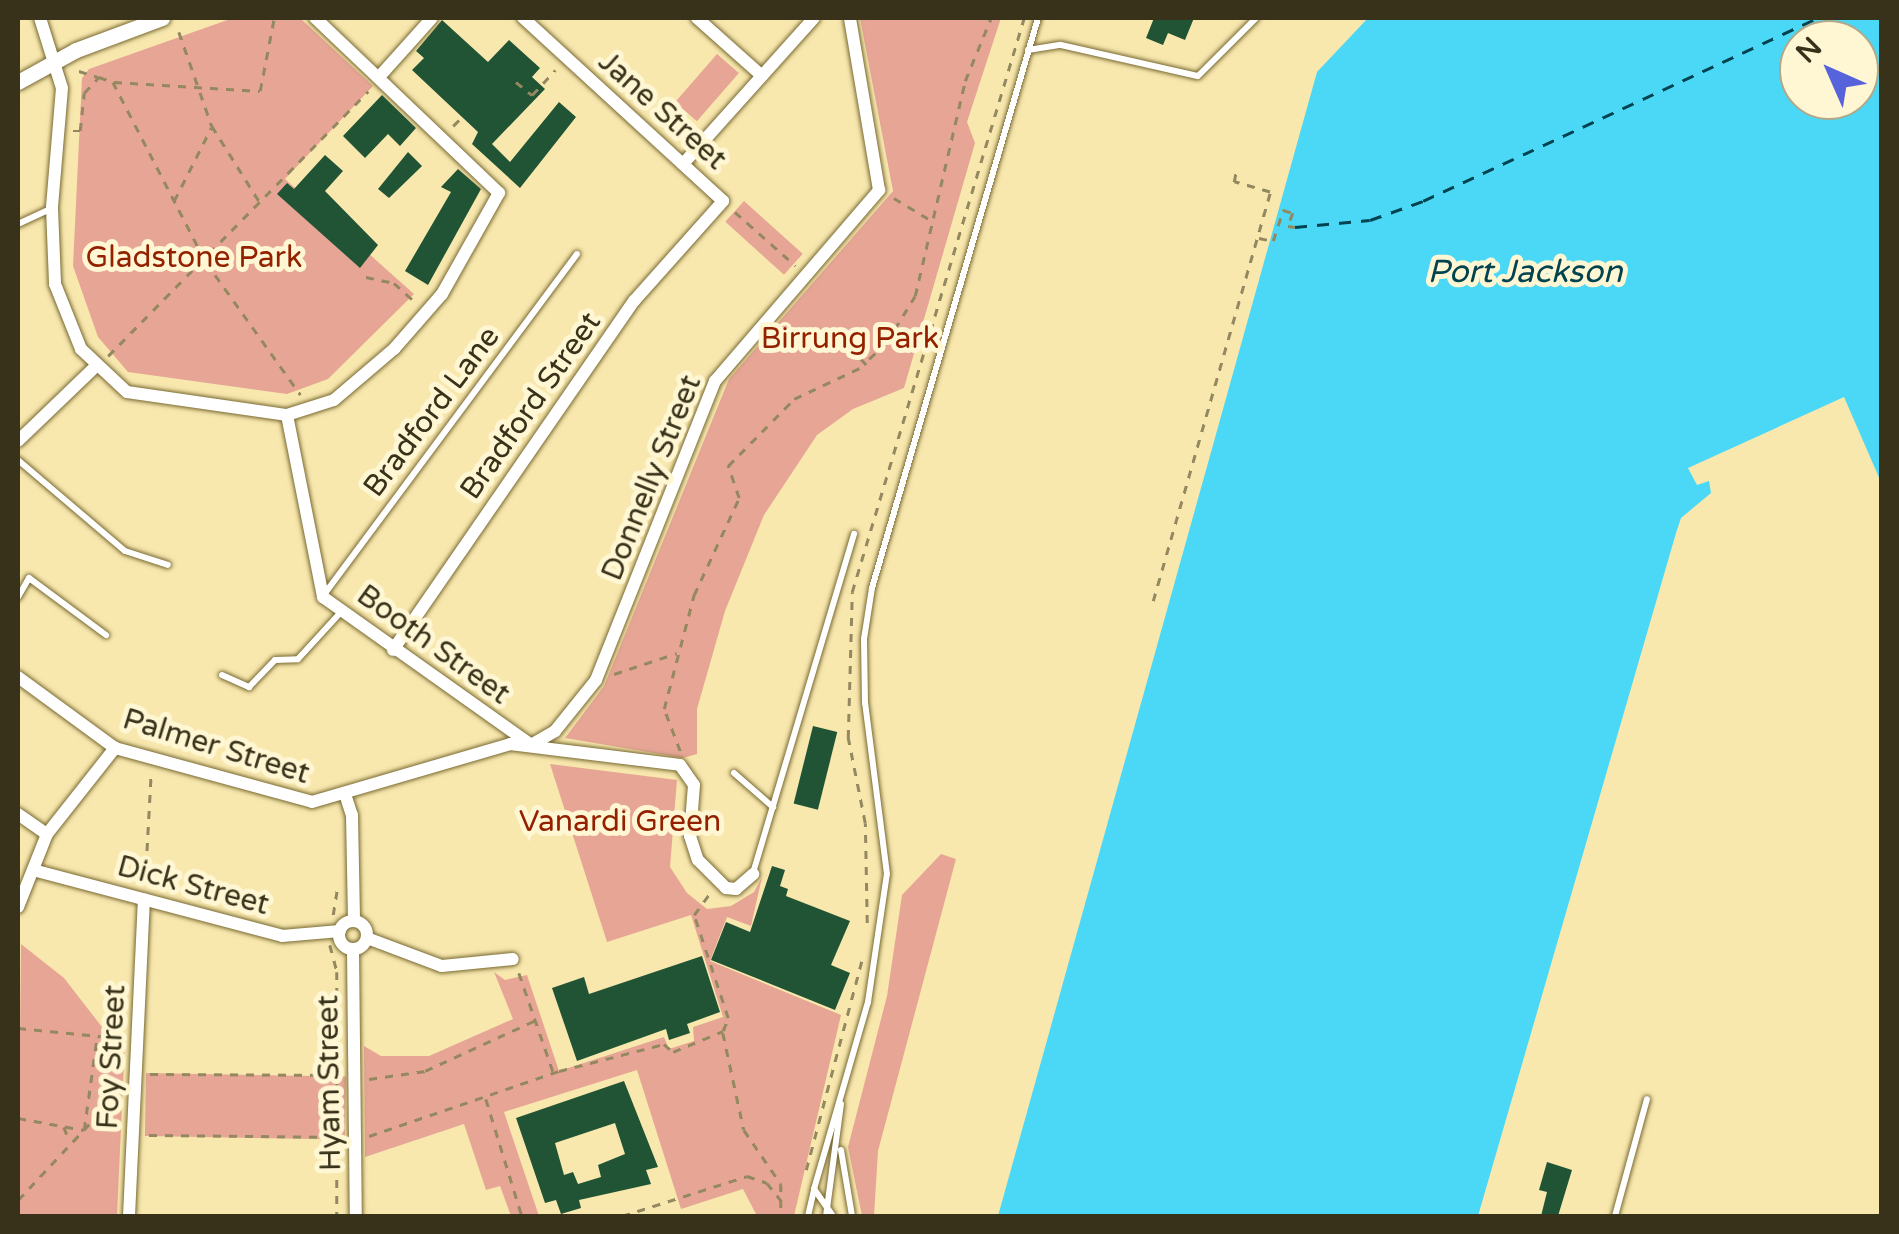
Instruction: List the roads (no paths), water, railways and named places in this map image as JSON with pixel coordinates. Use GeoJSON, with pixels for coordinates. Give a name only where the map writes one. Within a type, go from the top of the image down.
{"type":"FeatureCollection","features":[{"type":"Feature","properties":{"kind":"street"},"geometry":{"type":"LineString","coordinates":[[40,18],[62,88],[52,208],[54,284],[71,333],[127,392],[287,415],[334,400],[394,349],[442,294],[499,193],[376,81],[315,18]]}},
{"type":"Feature","properties":{"kind":"street"},"geometry":{"type":"LineString","coordinates":[[18,82],[52,61],[162,18]]}},
{"type":"Feature","properties":{"kind":"street"},"geometry":{"type":"LineString","coordinates":[[376,81],[432,18]]}},
{"type":"Feature","properties":{"kind":"street","name":"Jane Street"},"geometry":{"type":"LineString","coordinates":[[524,18],[723,201]]}},
{"type":"Feature","properties":{"kind":"street"},"geometry":{"type":"LineString","coordinates":[[698,18],[762,76]]}},
{"type":"Feature","properties":{"kind":"street"},"geometry":{"type":"LineString","coordinates":[[683,164],[814,18]]}},
{"type":"Feature","properties":{"kind":"street","name":"Donnelly Street"},"geometry":{"type":"LineString","coordinates":[[531,745],[555,731],[596,680],[715,381],[879,190],[850,18]]}},
{"type":"Feature","properties":{"kind":"street","name":"Bradford Street"},"geometry":{"type":"LineString","coordinates":[[393,650],[634,302],[723,201]]}},
{"type":"Feature","properties":{"kind":"street"},"geometry":{"type":"LineString","coordinates":[[18,441],[100,363]]}},
{"type":"Feature","properties":{"kind":"street","name":"Booth Street"},"geometry":{"type":"LineString","coordinates":[[287,415],[323,596],[393,650],[531,745],[685,767],[694,785],[690,836],[698,860],[718,884],[736,889],[753,874]]}},
{"type":"Feature","properties":{"kind":"street","name":"Palmer Street"},"geometry":{"type":"LineString","coordinates":[[18,677],[114,748],[312,802],[346,797],[492,747],[531,745]]}},
{"type":"Feature","properties":{"kind":"street"},"geometry":{"type":"LineString","coordinates":[[18,907],[47,834],[114,748]]}},
{"type":"Feature","properties":{"kind":"street"},"geometry":{"type":"LineString","coordinates":[[346,797],[352,815],[354,921],[367,938],[442,966],[513,960]]}},
{"type":"Feature","properties":{"kind":"street"},"geometry":{"type":"LineString","coordinates":[[18,814],[47,834]]}},
{"type":"Feature","properties":{"kind":"street","name":"Dick Street"},"geometry":{"type":"LineString","coordinates":[[33,870],[299,938],[340,931]]}},
{"type":"Feature","properties":{"kind":"street","name":"Foy Street"},"geometry":{"type":"LineString","coordinates":[[129,1216],[144,899]]}},
{"type":"Feature","properties":{"kind":"street"},"geometry":{"type":"LineString","coordinates":[[354,921],[340,931],[342,943],[354,949],[367,938]]}},
{"type":"Feature","properties":{"kind":"street","name":"Hyam Street"},"geometry":{"type":"LineString","coordinates":[[354,949],[362,1077],[356,1216]]}},
{"type":"Feature","properties":{"kind":"lane"},"geometry":{"type":"LineString","coordinates":[[808,1216],[874,972],[887,874],[865,703],[864,639],[872,588],[1038,18]]}},
{"type":"Feature","properties":{"kind":"lane"},"geometry":{"type":"LineString","coordinates":[[1027,50],[1072,47],[1198,76],[1256,18]]}},
{"type":"Feature","properties":{"kind":"lane"},"geometry":{"type":"LineString","coordinates":[[18,224],[52,208]]}},
{"type":"Feature","properties":{"kind":"lane","name":"Bradford Lane"},"geometry":{"type":"LineString","coordinates":[[323,596],[577,254]]}},
{"type":"Feature","properties":{"kind":"lane"},"geometry":{"type":"LineString","coordinates":[[18,460],[125,551],[168,565]]}},
{"type":"Feature","properties":{"kind":"lane"},"geometry":{"type":"LineString","coordinates":[[753,874],[854,534]]}},
{"type":"Feature","properties":{"kind":"lane"},"geometry":{"type":"LineString","coordinates":[[18,596],[29,578],[106,636]]}},
{"type":"Feature","properties":{"kind":"lane"},"geometry":{"type":"LineString","coordinates":[[222,676],[249,688],[274,660],[298,658],[342,611]]}},
{"type":"Feature","properties":{"kind":"lane"},"geometry":{"type":"LineString","coordinates":[[734,772],[773,807]]}},
{"type":"Feature","properties":{"kind":"lane"},"geometry":{"type":"LineString","coordinates":[[1615,1216],[1647,1099]]}},
{"type":"Feature","properties":{"kind":"lane"},"geometry":{"type":"LineString","coordinates":[[826,1206],[840,1138],[841,1102]]}},
{"type":"Feature","properties":{"kind":"lane"},"geometry":{"type":"LineString","coordinates":[[840,1138],[852,1216]]}},
{"type":"Feature","properties":{"kind":"lane"},"geometry":{"type":"LineString","coordinates":[[814,1190],[829,1216]]}},
{"type":"Feature","properties":{"kind":"water","name":"Port Jackson"},"geometry":{"type":"Polygon","coordinates":[[[1368,18],[1881,18],[1881,482],[1844,397],[1688,468],[1697,485],[1709,481],[1711,493],[1681,518],[1676,533],[1478,1216],[998,1216],[1317,72],[1368,18]]]}},
{"type":"Feature","properties":{"kind":"park label","name":"Gladstone Park"},"geometry":{"type":"Point","coordinates":[194,258]}},
{"type":"Feature","properties":{"kind":"park label","name":"Birrung Park"},"geometry":{"type":"Point","coordinates":[850,339]}},
{"type":"Feature","properties":{"kind":"park label","name":"Vanardi Green"},"geometry":{"type":"Point","coordinates":[620,822]}}]}
